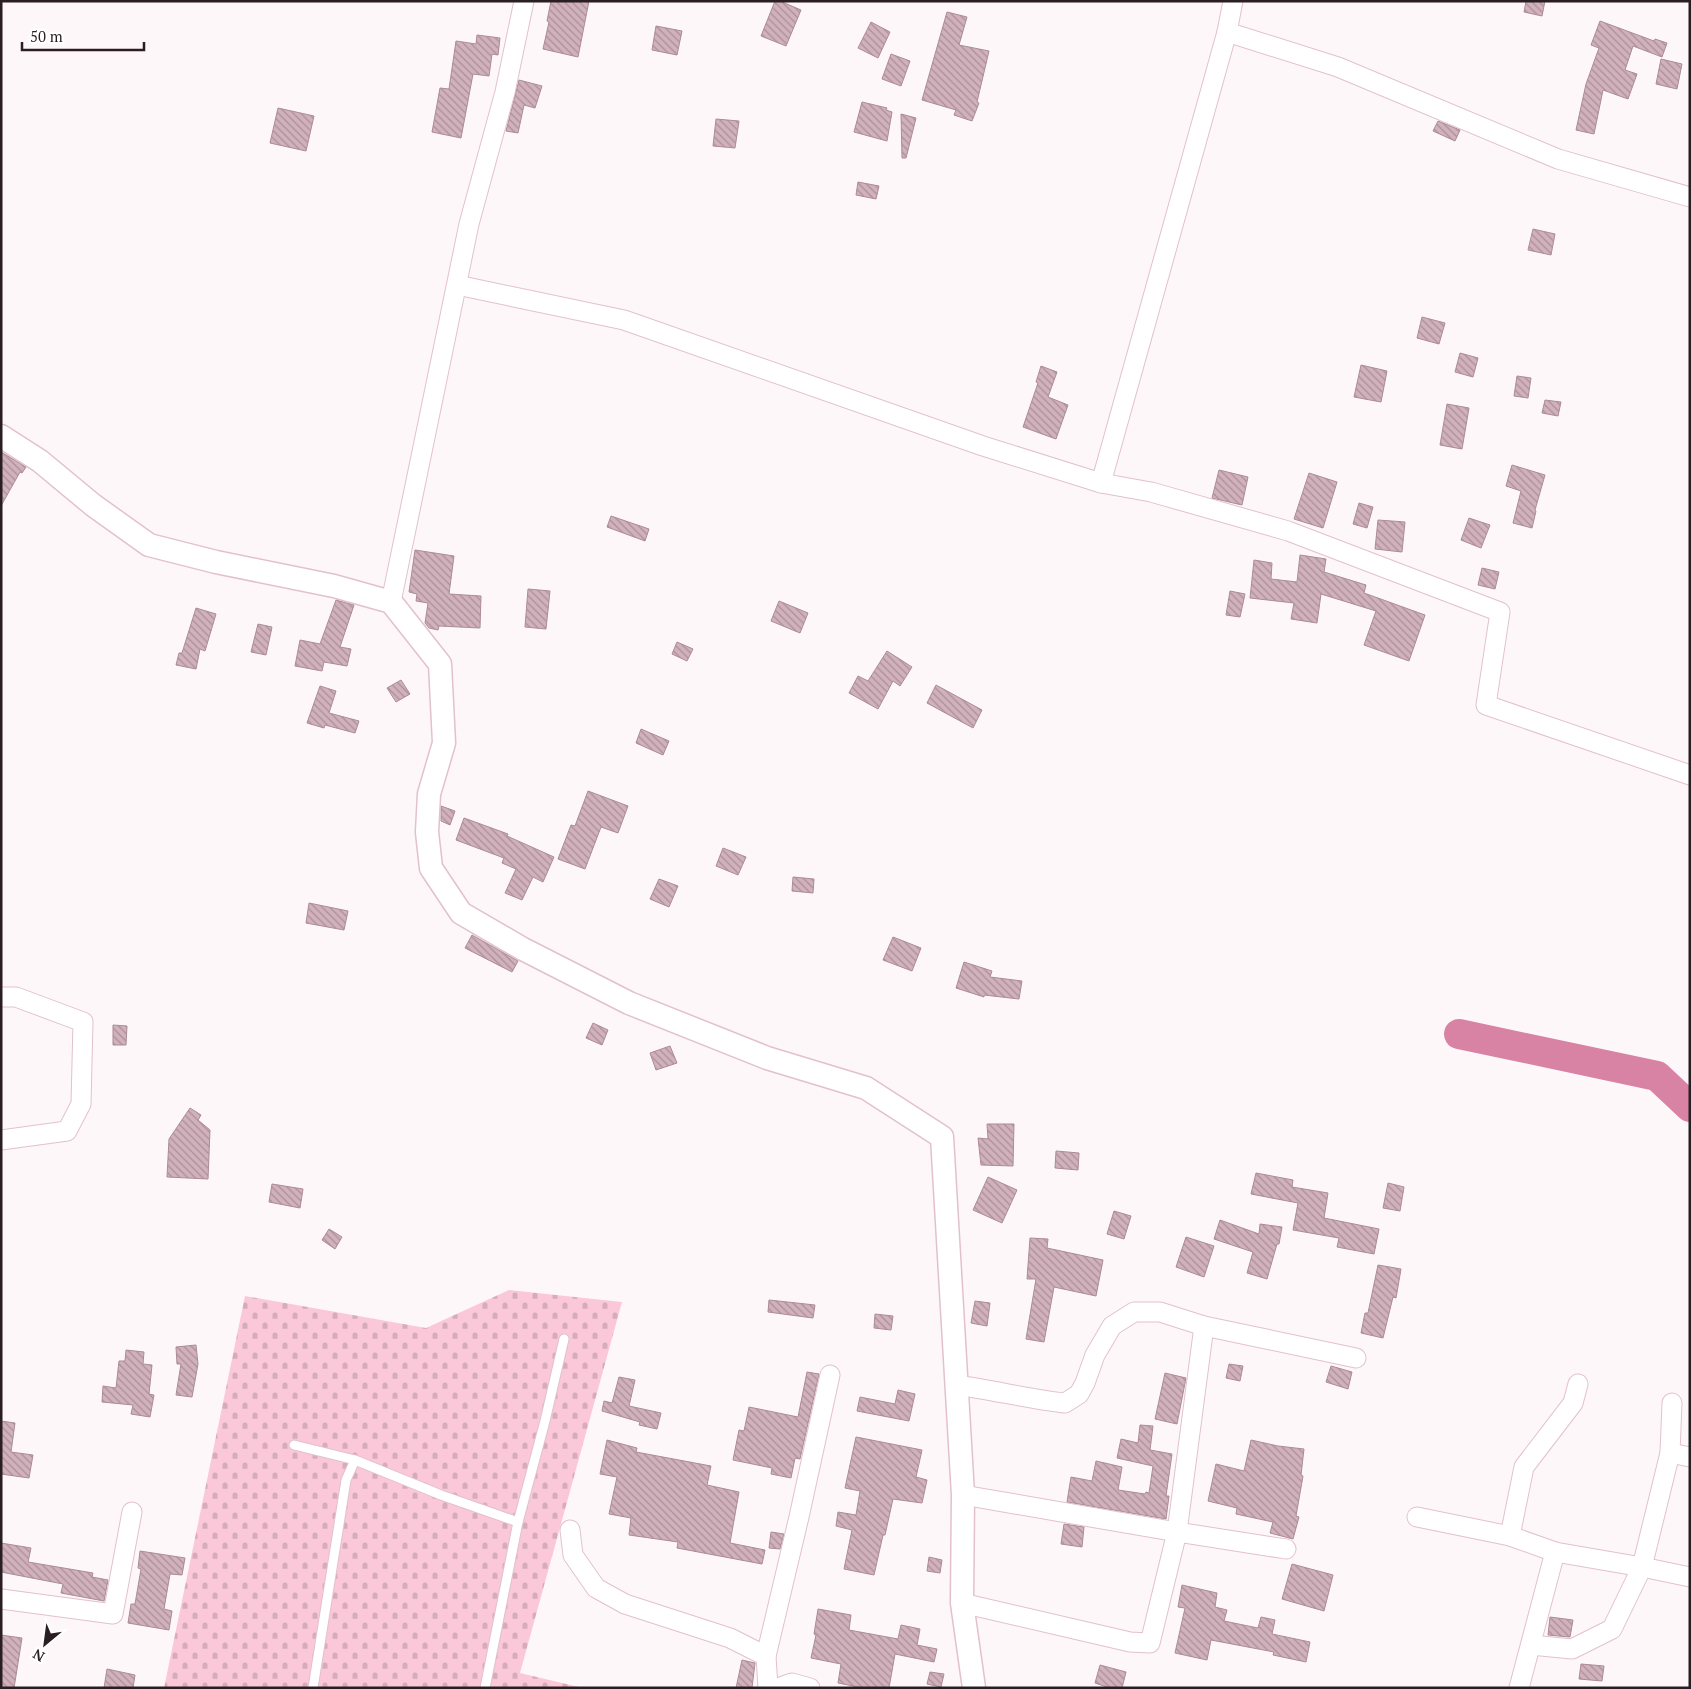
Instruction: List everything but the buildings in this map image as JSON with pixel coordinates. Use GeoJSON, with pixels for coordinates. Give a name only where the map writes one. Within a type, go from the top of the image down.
{"type":"FeatureCollection","features":[{"type":"Feature","properties":{"kind":"street"},"geometry":{"type":"LineString","coordinates":[[391,602],[469,224],[505,92],[524,1]]}},
{"type":"Feature","properties":{"kind":"street"},"geometry":{"type":"LineString","coordinates":[[1101,483],[1227,32],[1233,1]]}},
{"type":"Feature","properties":{"kind":"street"},"geometry":{"type":"LineString","coordinates":[[1227,32],[1338,67],[1558,159],[1690,197]]}},
{"type":"Feature","properties":{"kind":"street"},"geometry":{"type":"LineString","coordinates":[[458,284],[624,320],[974,443],[1101,483],[1151,492],[1288,531],[1500,612],[1486,705],[1690,775]]}},
{"type":"Feature","properties":{"kind":"street"},"geometry":{"type":"LineString","coordinates":[[1,436],[40,461],[93,505],[149,545],[251,570],[334,586],[391,602],[440,664],[444,742],[429,794],[427,832],[431,868],[461,913],[523,948],[629,1003],[767,1058],[866,1088],[942,1137],[963,1494],[962,1602],[974,1688]]}},
{"type":"Feature","properties":{"kind":"street"},"geometry":{"type":"LineString","coordinates":[[1,997],[16,997],[83,1022],[81,1104],[67,1131],[1,1140]]}},
{"type":"Feature","properties":{"kind":"street"},"geometry":{"type":"LineString","coordinates":[[956,1385],[1065,1403],[1079,1394],[1095,1355],[1112,1326],[1134,1312],[1160,1312],[1204,1326],[1356,1358]]}},
{"type":"Feature","properties":{"kind":"street"},"geometry":{"type":"LineString","coordinates":[[962,1602],[1130,1642],[1150,1643],[1177,1532],[1204,1326]]}},
{"type":"Feature","properties":{"kind":"street"},"geometry":{"type":"LineString","coordinates":[[768,1688],[766,1656],[830,1375]]}},
{"type":"Feature","properties":{"kind":"street"},"geometry":{"type":"LineString","coordinates":[[1510,1536],[1524,1467],[1573,1403],[1578,1384]]}},
{"type":"Feature","properties":{"kind":"street"},"geometry":{"type":"LineString","coordinates":[[1531,1645],[1572,1648],[1612,1629],[1642,1567],[1670,1453],[1672,1403]]}},
{"type":"Feature","properties":{"kind":"street"},"geometry":{"type":"LineString","coordinates":[[1670,1453],[1690,1457]]}},
{"type":"Feature","properties":{"kind":"street"},"geometry":{"type":"LineString","coordinates":[[963,1494],[1177,1532],[1286,1549]]}},
{"type":"Feature","properties":{"kind":"street"},"geometry":{"type":"LineString","coordinates":[[1,1599],[113,1614],[132,1512]]}},
{"type":"Feature","properties":{"kind":"street"},"geometry":{"type":"LineString","coordinates":[[1417,1517],[1510,1536],[1555,1552],[1690,1577]]}},
{"type":"Feature","properties":{"kind":"street"},"geometry":{"type":"LineString","coordinates":[[570,1530],[573,1555],[596,1588],[625,1604],[730,1638],[766,1656]]}},
{"type":"Feature","properties":{"kind":"street"},"geometry":{"type":"LineString","coordinates":[[1519,1688],[1555,1552]]}},
{"type":"Feature","properties":{"kind":"street"},"geometry":{"type":"LineString","coordinates":[[778,1688],[792,1683],[810,1688]]}},
{"type":"Feature","properties":{"kind":"lane"},"geometry":{"type":"LineString","coordinates":[[485,1688],[518,1522],[545,1421],[564,1339]]}},
{"type":"Feature","properties":{"kind":"lane"},"geometry":{"type":"LineString","coordinates":[[294,1445],[355,1460],[441,1495],[518,1522]]}},
{"type":"Feature","properties":{"kind":"lane"},"geometry":{"type":"LineString","coordinates":[[314,1688],[346,1480],[355,1460]]}},
{"type":"Feature","properties":{"kind":"green space"},"geometry":{"type":"Polygon","coordinates":[[[509,1290],[622,1302],[520,1673],[583,1688],[164,1688],[245,1296],[426,1328],[509,1290]]]}},
{"type":"Feature","properties":{"kind":"waterway"},"geometry":{"type":"LineString","coordinates":[[1459,1034],[1657,1076],[1690,1107]]}}]}
